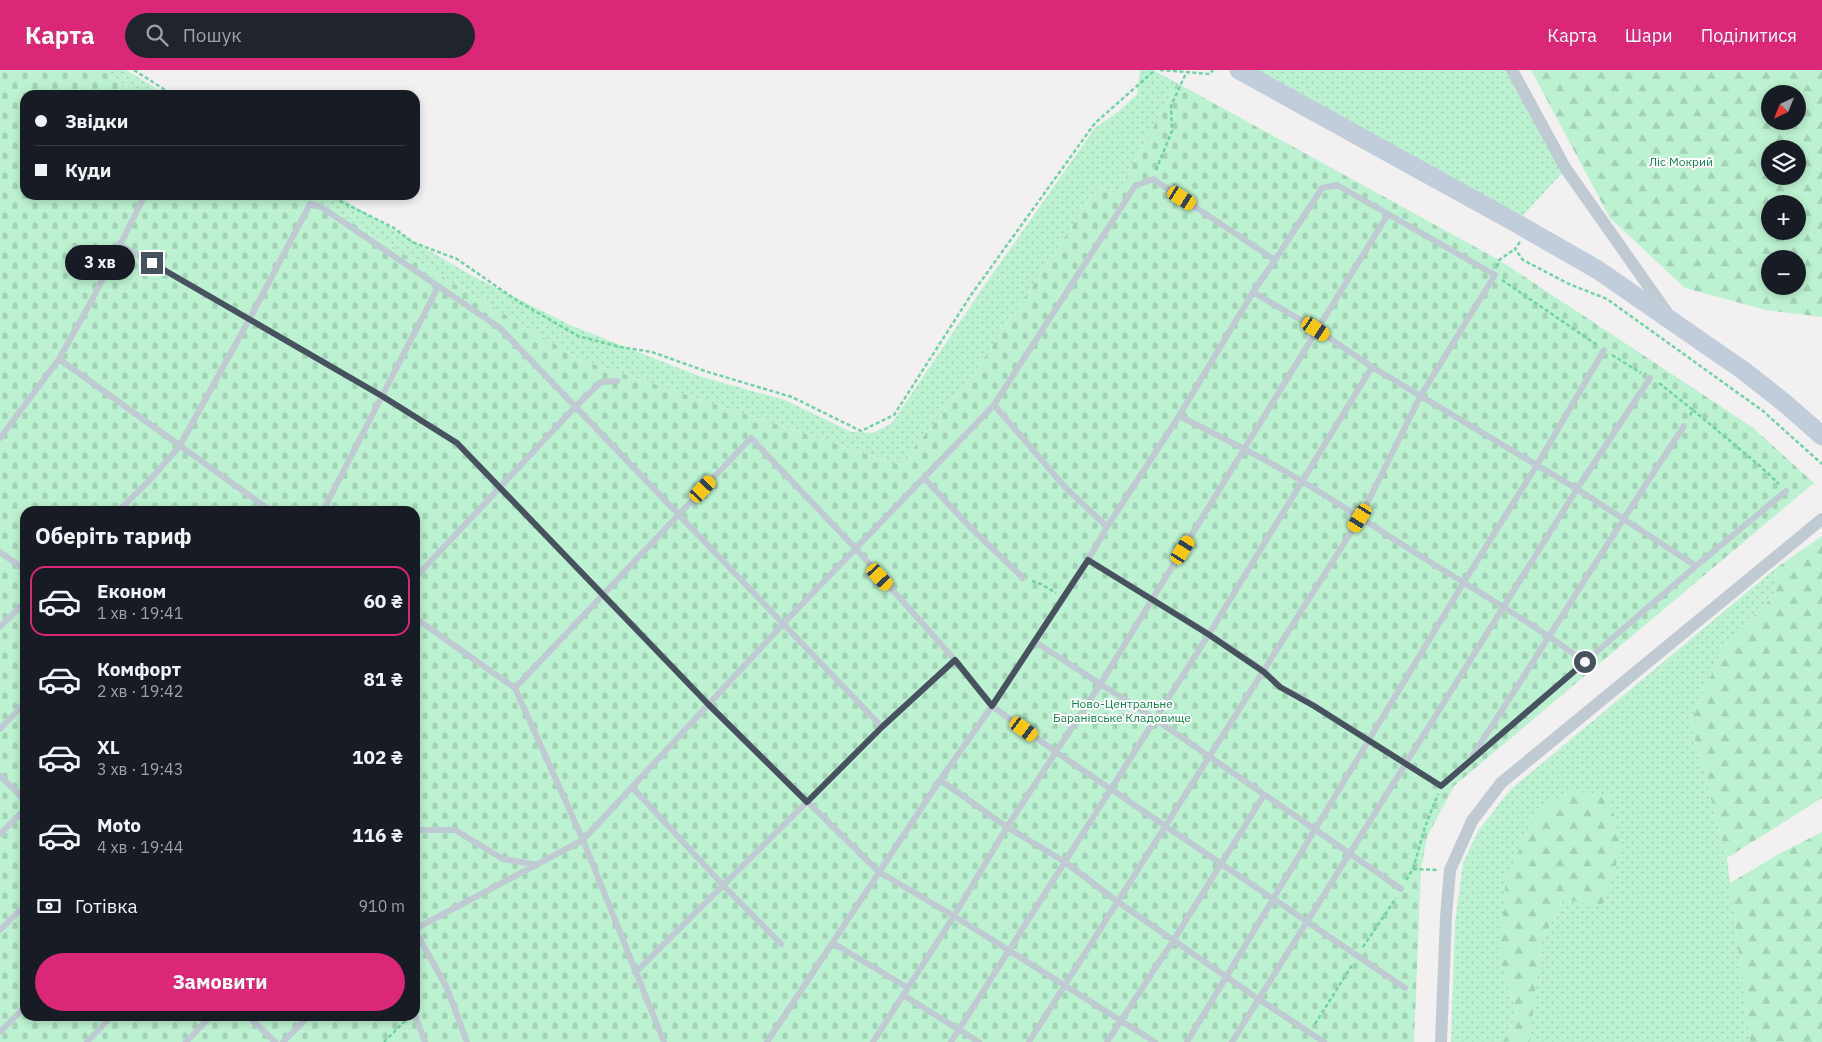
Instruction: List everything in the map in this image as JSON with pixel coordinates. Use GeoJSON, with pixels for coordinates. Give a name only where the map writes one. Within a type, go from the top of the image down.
{"type":"FeatureCollection","features":[{"type":"Feature","properties":{"kind":"main road"},"geometry":{"type":"LineString","coordinates":[[1239,70],[1598,270],[1744,371],[1822,436]]}},
{"type":"Feature","properties":{"kind":"street"},"geometry":{"type":"LineString","coordinates":[[1512,70],[1566,169],[1675,324]]}},
{"type":"Feature","properties":{"kind":"street"},"geometry":{"type":"LineString","coordinates":[[1441,1042],[1446,917],[1450,870],[1472,821],[1501,783],[1822,519]]}},
{"type":"Feature","properties":{"kind":"lane"},"geometry":{"type":"LineString","coordinates":[[420,927],[583,840],[783,624],[994,405],[1135,186],[1153,180],[1274,260]]}},
{"type":"Feature","properties":{"kind":"lane"},"geometry":{"type":"LineString","coordinates":[[767,1042],[940,780],[1035,642],[1179,416],[1274,260],[1322,188],[1337,185],[1495,275],[1421,396],[1360,518],[1029,1042]]}},
{"type":"Feature","properties":{"kind":"lane"},"geometry":{"type":"LineString","coordinates":[[0,438],[59,359],[92,300],[141,200]]}},
{"type":"Feature","properties":{"kind":"lane"},"geometry":{"type":"LineString","coordinates":[[123,506],[147,483],[179,446],[249,320],[310,204],[321,207],[500,328],[882,727]]}},
{"type":"Feature","properties":{"kind":"lane"},"geometry":{"type":"LineString","coordinates":[[873,1042],[954,916],[1007,827],[1101,683],[1388,214]]}},
{"type":"Feature","properties":{"kind":"lane"},"geometry":{"type":"LineString","coordinates":[[119,244],[382,396],[457,443],[708,704],[879,872],[954,916],[1155,1042]]}},
{"type":"Feature","properties":{"kind":"lane"},"geometry":{"type":"LineString","coordinates":[[326,506],[438,287]]}},
{"type":"Feature","properties":{"kind":"lane"},"geometry":{"type":"LineString","coordinates":[[1253,292],[1316,329],[1372,367],[1577,489],[1696,566]]}},
{"type":"Feature","properties":{"kind":"lane"},"geometry":{"type":"LineString","coordinates":[[1187,1042],[1464,582],[1537,465],[1604,350]]}},
{"type":"Feature","properties":{"kind":"lane"},"geometry":{"type":"LineString","coordinates":[[59,359],[264,506]]}},
{"type":"Feature","properties":{"kind":"lane"},"geometry":{"type":"LineString","coordinates":[[951,1042],[1208,634],[1372,367]]}},
{"type":"Feature","properties":{"kind":"lane"},"geometry":{"type":"LineString","coordinates":[[1232,1042],[1260,1000],[1577,489],[1650,378]]}},
{"type":"Feature","properties":{"kind":"lane"},"geometry":{"type":"LineString","coordinates":[[420,573],[576,406],[601,382],[617,381]]}},
{"type":"Feature","properties":{"kind":"lane"},"geometry":{"type":"LineString","coordinates":[[994,405],[1064,487],[1107,527]]}},
{"type":"Feature","properties":{"kind":"lane"},"geometry":{"type":"LineString","coordinates":[[1179,416],[1245,449],[1302,481],[1504,606],[1585,662]]}},
{"type":"Feature","properties":{"kind":"lane"},"geometry":{"type":"LineString","coordinates":[[1468,762],[1550,636],[1623,518],[1684,426]]}},
{"type":"Feature","properties":{"kind":"lane"},"geometry":{"type":"LineString","coordinates":[[515,688],[751,438],[856,549],[955,660],[992,706],[1056,752],[1405,988]]}},
{"type":"Feature","properties":{"kind":"lane"},"geometry":{"type":"LineString","coordinates":[[924,478],[970,528],[1023,578]]}},
{"type":"Feature","properties":{"kind":"lane"},"geometry":{"type":"LineString","coordinates":[[1088,560],[1208,634],[1264,672],[1280,687],[1300,697],[1370,740],[1441,786],[1786,491]]}},
{"type":"Feature","properties":{"kind":"lane"},"geometry":{"type":"LineString","coordinates":[[0,552],[20,566]]}},
{"type":"Feature","properties":{"kind":"lane"},"geometry":{"type":"LineString","coordinates":[[0,627],[20,607]]}},
{"type":"Feature","properties":{"kind":"lane"},"geometry":{"type":"LineString","coordinates":[[420,622],[515,688],[583,840],[664,1042]]}},
{"type":"Feature","properties":{"kind":"lane"},"geometry":{"type":"LineString","coordinates":[[1035,642],[1155,718],[1401,889]]}},
{"type":"Feature","properties":{"kind":"lane"},"geometry":{"type":"LineString","coordinates":[[635,973],[882,727],[955,660]]}},
{"type":"Feature","properties":{"kind":"lane"},"geometry":{"type":"LineString","coordinates":[[0,729],[20,708]]}},
{"type":"Feature","properties":{"kind":"lane"},"geometry":{"type":"LineString","coordinates":[[0,776],[20,795]]}},
{"type":"Feature","properties":{"kind":"lane"},"geometry":{"type":"LineString","coordinates":[[940,780],[1007,827],[1065,862],[1173,941],[1324,1042]]}},
{"type":"Feature","properties":{"kind":"lane"},"geometry":{"type":"LineString","coordinates":[[632,788],[781,944]]}},
{"type":"Feature","properties":{"kind":"lane"},"geometry":{"type":"LineString","coordinates":[[1107,1042],[1222,865],[1264,795]]}},
{"type":"Feature","properties":{"kind":"lane"},"geometry":{"type":"LineString","coordinates":[[0,834],[20,814]]}},
{"type":"Feature","properties":{"kind":"lane"},"geometry":{"type":"LineString","coordinates":[[420,830],[455,830],[503,859],[537,865]]}},
{"type":"Feature","properties":{"kind":"lane"},"geometry":{"type":"LineString","coordinates":[[0,930],[20,910]]}},
{"type":"Feature","properties":{"kind":"lane"},"geometry":{"type":"LineString","coordinates":[[420,939],[447,988],[467,1042]]}},
{"type":"Feature","properties":{"kind":"lane"},"geometry":{"type":"LineString","coordinates":[[833,942],[908,988]]}},
{"type":"Feature","properties":{"kind":"lane"},"geometry":{"type":"LineString","coordinates":[[903,995],[979,1042]]}},
{"type":"Feature","properties":{"kind":"lane"},"geometry":{"type":"LineString","coordinates":[[0,1032],[20,1012]]}},
{"type":"Feature","properties":{"kind":"lane"},"geometry":{"type":"LineString","coordinates":[[87,1042],[107,1021]]}},
{"type":"Feature","properties":{"kind":"lane"},"geometry":{"type":"LineString","coordinates":[[186,1042],[206,1021]]}},
{"type":"Feature","properties":{"kind":"lane"},"geometry":{"type":"LineString","coordinates":[[253,1021],[275,1042]]}},
{"type":"Feature","properties":{"kind":"lane"},"geometry":{"type":"LineString","coordinates":[[283,1042],[304,1021]]}},
{"type":"Feature","properties":{"kind":"lane"},"geometry":{"type":"LineString","coordinates":[[417,1021],[425,1042]]}},
{"type":"Feature","properties":{"kind":"path"},"geometry":{"type":"LineString","coordinates":[[134,70],[165,90]]}},
{"type":"Feature","properties":{"kind":"path"},"geometry":{"type":"LineString","coordinates":[[338,200],[394,228],[412,242],[457,260],[519,302],[578,336],[620,347],[652,352],[708,372],[792,397],[860,431],[894,415],[971,295],[1095,123],[1155,70]]}},
{"type":"Feature","properties":{"kind":"path"},"geometry":{"type":"LineString","coordinates":[[1160,70],[1210,74],[1213,70]]}},
{"type":"Feature","properties":{"kind":"path"},"geometry":{"type":"LineString","coordinates":[[1153,180],[1172,131],[1171,106],[1186,73]]}},
{"type":"Feature","properties":{"kind":"path"},"geometry":{"type":"LineString","coordinates":[[1495,275],[1499,260],[1515,250],[1528,230]]}},
{"type":"Feature","properties":{"kind":"path"},"geometry":{"type":"LineString","coordinates":[[1515,250],[1523,260],[1569,284],[1607,299],[1764,411],[1822,464]]}},
{"type":"Feature","properties":{"kind":"path"},"geometry":{"type":"LineString","coordinates":[[1693,410],[1761,467],[1786,491]]}},
{"type":"Feature","properties":{"kind":"path"},"geometry":{"type":"LineString","coordinates":[[1023,578],[1041,584],[1064,597]]}},
{"type":"Feature","properties":{"kind":"path"},"geometry":{"type":"LineString","coordinates":[[1310,1032],[1413,869],[1425,826],[1441,786]]}},
{"type":"Feature","properties":{"kind":"path"},"geometry":{"type":"LineString","coordinates":[[1413,869],[1450,870]]}},
{"type":"Feature","properties":{"kind":"path"},"geometry":{"type":"LineString","coordinates":[[384,1042],[405,1021]]}},
{"type":"Feature","properties":{"kind":"green space","name":"Ново-Центральне Баранівське Кладовище"},"geometry":{"type":"Polygon","coordinates":[[[0,70],[100,70],[133,90],[20,90],[20,200],[314,200],[581,360],[900,465],[971,378],[1099,186],[1117,194],[1177,83],[1499,260],[1752,427],[1814,483],[1454,786],[1427,837],[1421,869],[1414,1042],[0,1042],[0,70]]]}},
{"type":"Feature","properties":{"kind":"green space"},"geometry":{"type":"Polygon","coordinates":[[[100,70],[126,70],[159,90],[133,90],[100,70]]]}},
{"type":"Feature","properties":{"kind":"green space"},"geometry":{"type":"Polygon","coordinates":[[[1140,70],[1153,70],[1177,83],[1117,194],[1099,186],[971,378],[900,465],[581,360],[314,200],[343,200],[469,274],[570,325],[699,376],[785,400],[851,432],[873,433],[892,423],[982,289],[1095,128],[1118,112],[1137,94],[1140,70]]]}},
{"type":"Feature","properties":{"kind":"green space"},"geometry":{"type":"Polygon","coordinates":[[[1239,70],[1512,70],[1566,169],[1516,223],[1239,70]]]}},
{"type":"Feature","properties":{"kind":"green space","name":"Ліс Мокрий"},"geometry":{"type":"Polygon","coordinates":[[[1531,70],[1822,70],[1822,317],[1766,310],[1685,288],[1610,218],[1531,70]]]}},
{"type":"Feature","properties":{"kind":"green space"},"geometry":{"type":"Polygon","coordinates":[[[1822,536],[1822,798],[1727,858],[1690,721],[1725,646],[1774,595],[1776,568],[1822,536]]]}},
{"type":"Feature","properties":{"kind":"green space"},"geometry":{"type":"Polygon","coordinates":[[[1776,568],[1774,595],[1725,646],[1690,721],[1727,858],[1750,1042],[1530,1042],[1540,944],[1564,899],[1610,795],[1499,957],[1517,1014],[1503,1042],[1451,1042],[1455,922],[1463,863],[1478,831],[1510,790],[1776,568]]]}},
{"type":"Feature","properties":{"kind":"green space"},"geometry":{"type":"Polygon","coordinates":[[[1566,791],[1610,795],[1621,849],[1602,907],[1564,899],[1540,944],[1530,1042],[1503,1042],[1517,1014],[1499,957],[1506,879],[1533,819],[1566,791]]]}},
{"type":"Feature","properties":{"kind":"green space"},"geometry":{"type":"Polygon","coordinates":[[[1822,832],[1822,1042],[1750,1042],[1730,883],[1779,854],[1822,832]]]}},
{"type":"Feature","properties":{"kind":"route"},"geometry":{"type":"LineString","coordinates":[[152,263],[382,396],[457,443],[708,704],[807,802],[882,727],[955,660],[992,706],[1088,560],[1208,634],[1264,672],[1280,687],[1300,697],[1370,740],[1441,786],[1585,662]]}}]}
